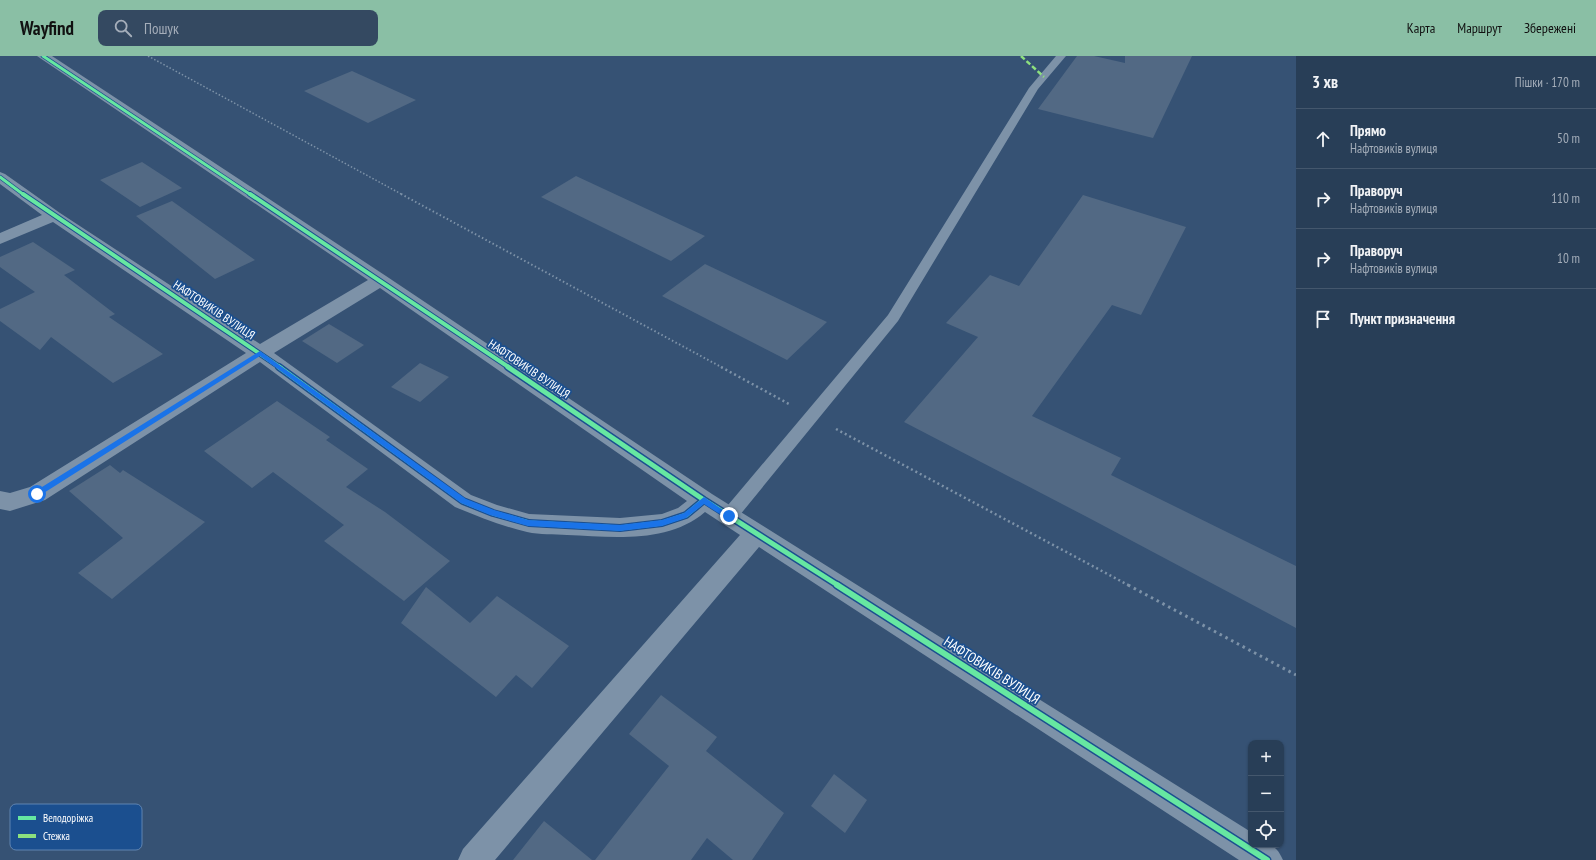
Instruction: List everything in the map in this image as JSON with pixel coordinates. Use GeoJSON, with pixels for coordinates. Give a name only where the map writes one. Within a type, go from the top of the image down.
{"type":"FeatureCollection","features":[{"type":"Feature","properties":{"kind":"street","name":"НАФТОВИКІВ ВУЛИЦЯ"},"geometry":{"type":"LineString","coordinates":[[43,56],[380,280],[704,500],[1267,860]]}},
{"type":"Feature","properties":{"kind":"street","name":"НАФТОВИКІВ ВУЛИЦЯ"},"geometry":{"type":"LineString","coordinates":[[0,177],[54,216],[260,353],[463,501],[493,513],[528,523],[620,528],[662,523],[686,515],[704,500]]}},
{"type":"Feature","properties":{"kind":"street"},"geometry":{"type":"LineString","coordinates":[[0,239],[54,216]]}},
{"type":"Feature","properties":{"kind":"street","name":"НАФТОВИКІВ ВУЛИЦЯ"},"geometry":{"type":"LineString","coordinates":[[0,500],[10,502],[37,494],[260,353],[380,280]]}},
{"type":"Feature","properties":{"kind":"street"},"geometry":{"type":"LineString","coordinates":[[474,860],[756,534]]}},
{"type":"Feature","properties":{"kind":"lane"},"geometry":{"type":"LineString","coordinates":[[729,516],[893,318],[1034,88],[1061,56]]}},
{"type":"Feature","properties":{"kind":"path"},"geometry":{"type":"LineString","coordinates":[[148,56],[812,416],[1296,675]]}},
{"type":"Feature","properties":{"kind":"building"},"geometry":{"type":"Polygon","coordinates":[[[1077,56],[1094,56],[1125,63],[1125,56],[1192,56],[1153,138],[1038,109],[1077,56]]]}},
{"type":"Feature","properties":{"kind":"building"},"geometry":{"type":"Polygon","coordinates":[[[352,71],[416,100],[368,123],[304,91],[352,71]]]}},
{"type":"Feature","properties":{"kind":"building"},"geometry":{"type":"Polygon","coordinates":[[[142,162],[182,188],[140,207],[100,180],[142,162]]]}},
{"type":"Feature","properties":{"kind":"building"},"geometry":{"type":"Polygon","coordinates":[[[576,176],[705,236],[671,261],[541,197],[576,176]]]}},
{"type":"Feature","properties":{"kind":"building"},"geometry":{"type":"Polygon","coordinates":[[[1083,195],[1186,227],[1141,315],[1112,305],[1032,416],[1121,458],[1111,475],[1296,566],[1296,628],[904,422],[978,337],[946,323],[990,275],[1019,286],[1083,195]]]}},
{"type":"Feature","properties":{"kind":"building"},"geometry":{"type":"Polygon","coordinates":[[[172,201],[255,260],[215,279],[136,216],[172,201]]]}},
{"type":"Feature","properties":{"kind":"building"},"geometry":{"type":"Polygon","coordinates":[[[33,242],[75,270],[64,275],[115,314],[109,317],[163,354],[113,383],[51,337],[40,350],[0,321],[0,309],[35,292],[0,267],[0,257],[33,242]]]}},
{"type":"Feature","properties":{"kind":"building"},"geometry":{"type":"Polygon","coordinates":[[[705,264],[827,322],[787,360],[662,296],[705,264]]]}},
{"type":"Feature","properties":{"kind":"building"},"geometry":{"type":"Polygon","coordinates":[[[329,324],[364,345],[337,363],[302,341],[329,324]]]}},
{"type":"Feature","properties":{"kind":"building"},"geometry":{"type":"Polygon","coordinates":[[[420,363],[449,377],[420,402],[391,387],[420,363]]]}},
{"type":"Feature","properties":{"kind":"building"},"geometry":{"type":"Polygon","coordinates":[[[277,401],[330,437],[326,440],[368,469],[346,487],[385,512],[450,561],[404,601],[324,541],[344,525],[273,472],[252,488],[204,451],[277,401]]]}},
{"type":"Feature","properties":{"kind":"building"},"geometry":{"type":"Polygon","coordinates":[[[110,465],[120,473],[123,470],[205,522],[112,599],[78,573],[123,538],[69,491],[110,465]]]}},
{"type":"Feature","properties":{"kind":"building"},"geometry":{"type":"Polygon","coordinates":[[[426,587],[470,623],[497,596],[569,646],[532,688],[516,675],[496,697],[401,623],[426,587]]]}},
{"type":"Feature","properties":{"kind":"building"},"geometry":{"type":"Polygon","coordinates":[[[661,695],[717,737],[706,751],[784,813],[752,860],[733,860],[707,838],[691,860],[595,860],[669,766],[629,734],[661,695]]]}},
{"type":"Feature","properties":{"kind":"building"},"geometry":{"type":"Polygon","coordinates":[[[834,774],[867,800],[845,833],[811,806],[834,774]]]}},
{"type":"Feature","properties":{"kind":"building"},"geometry":{"type":"Polygon","coordinates":[[[544,821],[592,860],[513,860],[544,821]]]}},
{"type":"Feature","properties":{"kind":"marked path"},"geometry":{"type":"LineString","coordinates":[[1021,56],[1044,77]]}},
{"type":"Feature","properties":{"kind":"cycle path"},"geometry":{"type":"LineString","coordinates":[[43,56],[380,280],[704,500],[1267,860]]}},
{"type":"Feature","properties":{"kind":"cycle path"},"geometry":{"type":"LineString","coordinates":[[0,177],[54,216],[260,353],[463,501],[493,513],[529,523],[620,528],[662,523],[686,515],[704,500]]}},
{"type":"Feature","properties":{"kind":"route"},"geometry":{"type":"LineString","coordinates":[[37,494],[260,353],[463,501],[493,513],[528,523],[620,528],[662,523],[686,515],[704,500],[729,516]]}}]}
